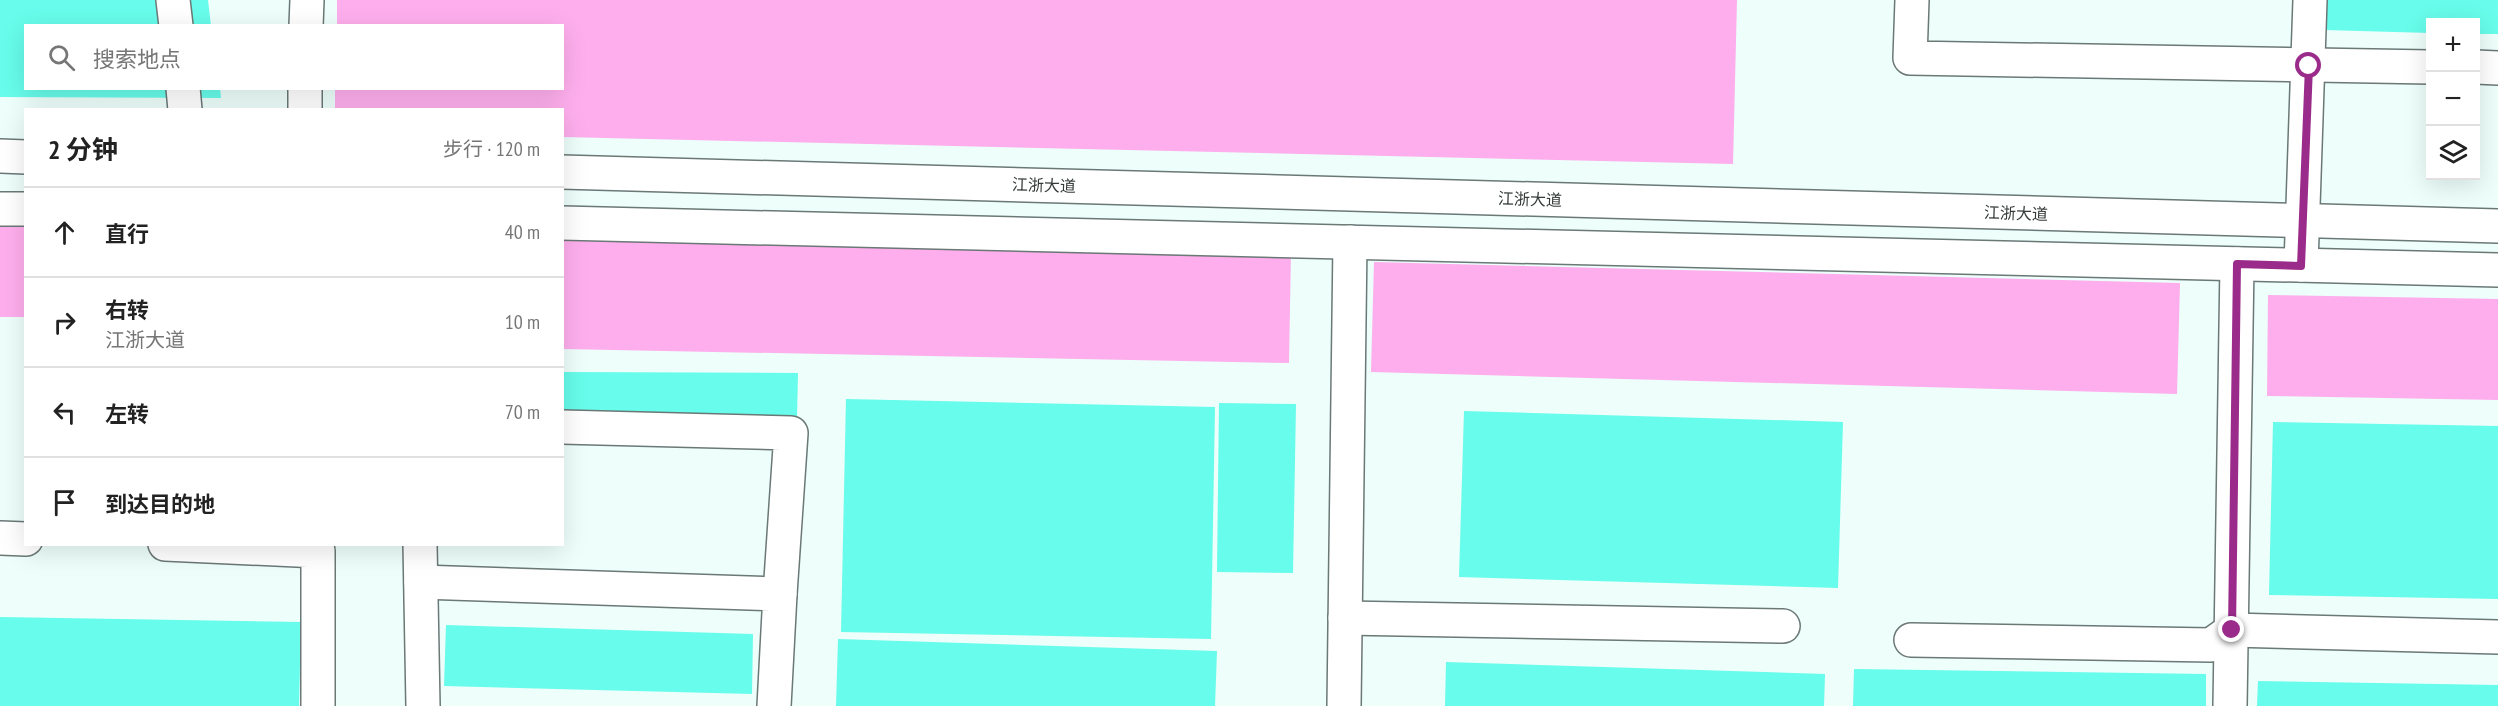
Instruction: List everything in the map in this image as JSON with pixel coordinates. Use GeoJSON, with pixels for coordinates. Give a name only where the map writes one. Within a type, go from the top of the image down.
{"type":"FeatureCollection","features":[{"type":"Feature","properties":{"kind":"main road"},"geometry":{"type":"LineString","coordinates":[[173,0],[176,24]]}},
{"type":"Feature","properties":{"kind":"main road"},"geometry":{"type":"LineString","coordinates":[[306,24],[307,0]]}},
{"type":"Feature","properties":{"kind":"main road"},"geometry":{"type":"LineString","coordinates":[[1912,0],[1911,58],[2426,67]]}},
{"type":"Feature","properties":{"kind":"main road"},"geometry":{"type":"LineString","coordinates":[[2301,266],[2310,0]]}},
{"type":"Feature","properties":{"kind":"main road"},"geometry":{"type":"LineString","coordinates":[[2480,68],[2498,68]]}},
{"type":"Feature","properties":{"kind":"main road"},"geometry":{"type":"LineString","coordinates":[[183,90],[185,108]]}},
{"type":"Feature","properties":{"kind":"main road"},"geometry":{"type":"LineString","coordinates":[[305,90],[305,108]]}},
{"type":"Feature","properties":{"kind":"main road"},"geometry":{"type":"LineString","coordinates":[[0,156],[24,157]]}},
{"type":"Feature","properties":{"kind":"main road","name":"江浙大道"},"geometry":{"type":"LineString","coordinates":[[564,172],[2498,226]]}},
{"type":"Feature","properties":{"kind":"main road"},"geometry":{"type":"LineString","coordinates":[[0,209],[24,209]]}},
{"type":"Feature","properties":{"kind":"main road"},"geometry":{"type":"LineString","coordinates":[[564,223],[2498,270]]}},
{"type":"Feature","properties":{"kind":"main road"},"geometry":{"type":"LineString","coordinates":[[1344,706],[1350,242]]}},
{"type":"Feature","properties":{"kind":"main road"},"geometry":{"type":"LineString","coordinates":[[2230,706],[2237,264]]}},
{"type":"Feature","properties":{"kind":"main road"},"geometry":{"type":"LineString","coordinates":[[564,427],[791,434],[774,706]]}},
{"type":"Feature","properties":{"kind":"main road"},"geometry":{"type":"LineString","coordinates":[[0,538],[24,539]]}},
{"type":"Feature","properties":{"kind":"main road"},"geometry":{"type":"LineString","coordinates":[[209,546],[318,551],[318,706]]}},
{"type":"Feature","properties":{"kind":"main road"},"geometry":{"type":"LineString","coordinates":[[420,546],[423,706]]}},
{"type":"Feature","properties":{"kind":"main road"},"geometry":{"type":"LineString","coordinates":[[421,582],[780,594]]}},
{"type":"Feature","properties":{"kind":"main road"},"geometry":{"type":"LineString","coordinates":[[1345,618],[1783,626]]}},
{"type":"Feature","properties":{"kind":"main road"},"geometry":{"type":"LineString","coordinates":[[1911,640],[2211,645],[2232,630],[2498,637]]}},
{"type":"Feature","properties":{"kind":"shaded area"},"geometry":{"type":"Polygon","coordinates":[[[337,0],[1737,0],[1733,164],[564,137],[564,108],[335,108],[335,90],[564,90],[564,24],[337,24],[337,0]]]}},
{"type":"Feature","properties":{"kind":"shaded area"},"geometry":{"type":"Polygon","coordinates":[[[0,226],[24,226],[24,317],[0,317],[0,226]]]}},
{"type":"Feature","properties":{"kind":"shaded area"},"geometry":{"type":"Polygon","coordinates":[[[564,237],[1291,251],[1289,363],[564,349],[564,237]]]}},
{"type":"Feature","properties":{"kind":"shaded area"},"geometry":{"type":"Polygon","coordinates":[[[1374,262],[2180,283],[2177,394],[1371,372],[1374,262]]]}},
{"type":"Feature","properties":{"kind":"shaded area"},"geometry":{"type":"Polygon","coordinates":[[[2268,295],[2498,299],[2498,400],[2267,396],[2268,295]]]}},
{"type":"Feature","properties":{"kind":"building"},"geometry":{"type":"Polygon","coordinates":[[[0,0],[208,0],[211,24],[24,24],[24,90],[220,90],[221,98],[0,97],[0,0]]]}},
{"type":"Feature","properties":{"kind":"building"},"geometry":{"type":"Polygon","coordinates":[[[2325,0],[2498,0],[2498,34],[2480,34],[2480,18],[2426,18],[2426,33],[2325,30],[2325,0]]]}},
{"type":"Feature","properties":{"kind":"building"},"geometry":{"type":"Polygon","coordinates":[[[564,372],[798,373],[797,418],[564,416],[564,372]]]}},
{"type":"Feature","properties":{"kind":"building"},"geometry":{"type":"Polygon","coordinates":[[[846,399],[1215,407],[1211,639],[841,632],[846,399]]]}},
{"type":"Feature","properties":{"kind":"building"},"geometry":{"type":"Polygon","coordinates":[[[1219,403],[1296,404],[1293,573],[1217,572],[1219,403]]]}},
{"type":"Feature","properties":{"kind":"building"},"geometry":{"type":"Polygon","coordinates":[[[1464,411],[1843,422],[1838,588],[1459,577],[1464,411]]]}},
{"type":"Feature","properties":{"kind":"building"},"geometry":{"type":"Polygon","coordinates":[[[2273,422],[2498,426],[2498,599],[2269,595],[2273,422]]]}},
{"type":"Feature","properties":{"kind":"building"},"geometry":{"type":"Polygon","coordinates":[[[0,617],[301,622],[299,706],[0,706],[0,617]]]}},
{"type":"Feature","properties":{"kind":"building"},"geometry":{"type":"Polygon","coordinates":[[[446,625],[753,634],[752,694],[444,686],[446,625]]]}},
{"type":"Feature","properties":{"kind":"building"},"geometry":{"type":"Polygon","coordinates":[[[838,639],[1217,651],[1215,706],[836,706],[838,639]]]}},
{"type":"Feature","properties":{"kind":"building"},"geometry":{"type":"Polygon","coordinates":[[[1446,662],[1825,674],[1824,706],[1445,706],[1446,662]]]}},
{"type":"Feature","properties":{"kind":"building"},"geometry":{"type":"Polygon","coordinates":[[[1854,669],[2206,674],[2206,706],[1853,706],[1854,669]]]}},
{"type":"Feature","properties":{"kind":"building"},"geometry":{"type":"Polygon","coordinates":[[[2258,681],[2498,685],[2498,706],[2257,706],[2258,681]]]}},
{"type":"Feature","properties":{"kind":"route"},"geometry":{"type":"LineString","coordinates":[[2232,630],[2237,264],[2301,266],[2309,66]]}}]}
